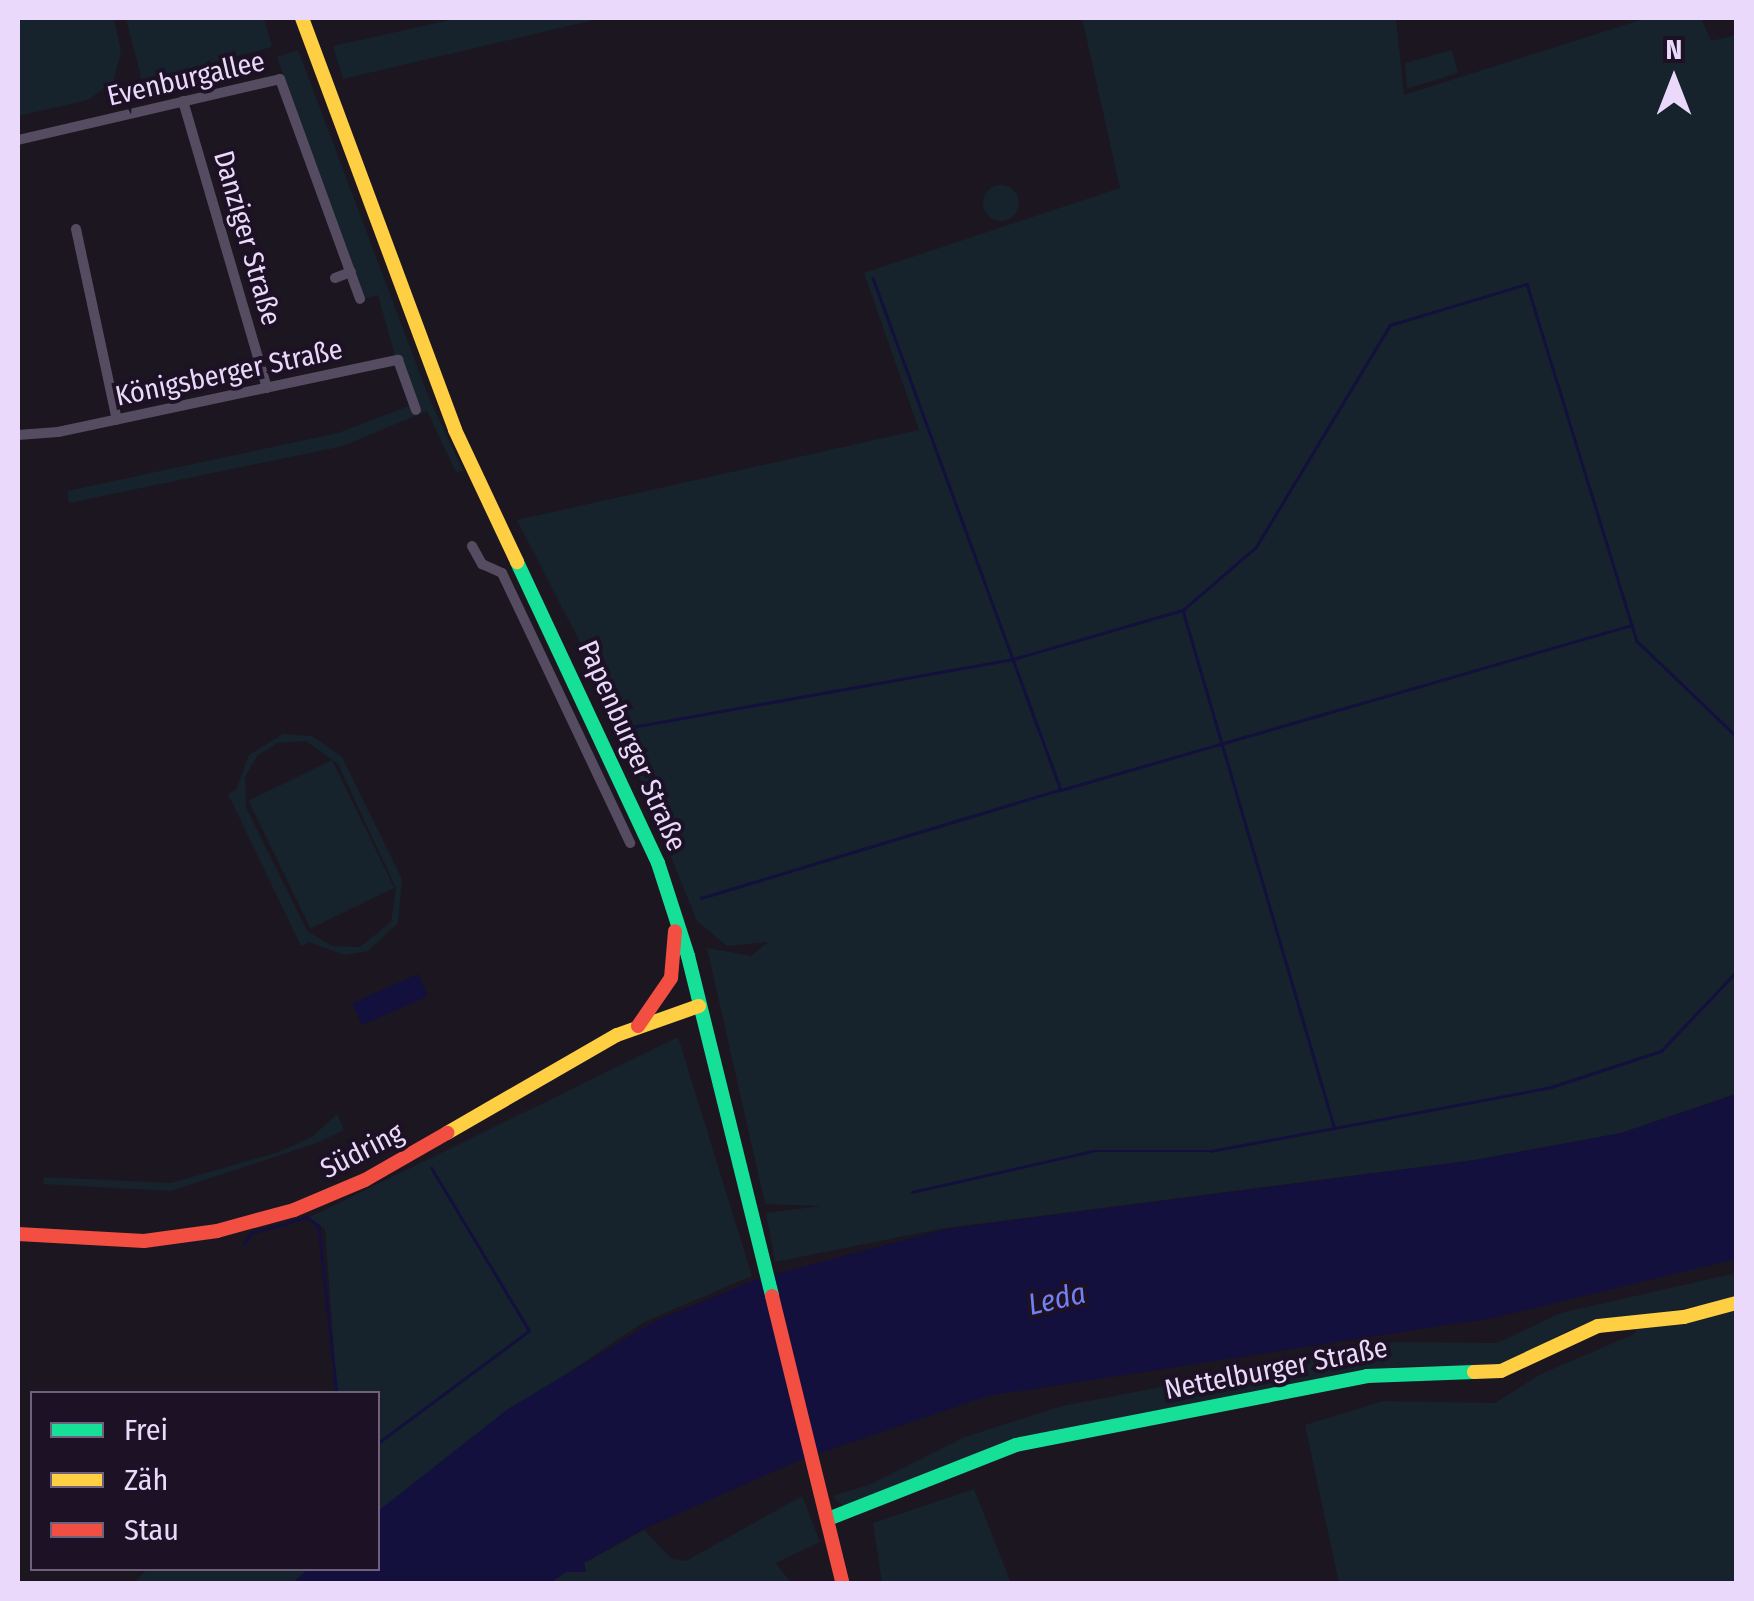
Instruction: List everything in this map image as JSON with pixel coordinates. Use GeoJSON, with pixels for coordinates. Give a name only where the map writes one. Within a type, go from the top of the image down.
{"type":"FeatureCollection","features":[{"type":"Feature","properties":{"kind":"main road","name":"Papenburger Straße"},"geometry":{"type":"LineString","coordinates":[[302,18],[455,430],[636,806],[676,918],[843,1584]]}},
{"type":"Feature","properties":{"kind":"main road"},"geometry":{"type":"LineString","coordinates":[[638,1026],[671,978],[676,918]]}},
{"type":"Feature","properties":{"kind":"main road","name":"Südring"},"geometry":{"type":"LineString","coordinates":[[18,1234],[144,1240],[218,1231],[294,1210],[365,1180],[638,1026],[699,1006]]}},
{"type":"Feature","properties":{"kind":"main road","name":"Nettelburger Straße"},"geometry":{"type":"LineString","coordinates":[[828,1520],[1016,1445],[1367,1376],[1501,1370],[1598,1326],[1684,1317],[1736,1303]]}},
{"type":"Feature","properties":{"kind":"street","name":"Evenburgallee"},"geometry":{"type":"LineString","coordinates":[[18,140],[283,81],[360,299]]}},
{"type":"Feature","properties":{"kind":"street","name":"Danziger Straße"},"geometry":{"type":"LineString","coordinates":[[183,102],[267,388]]}},
{"type":"Feature","properties":{"kind":"street"},"geometry":{"type":"LineString","coordinates":[[76,230],[117,420]]}},
{"type":"Feature","properties":{"kind":"street"},"geometry":{"type":"LineString","coordinates":[[335,278],[351,272]]}},
{"type":"Feature","properties":{"kind":"street","name":"Königsberger Straße"},"geometry":{"type":"LineString","coordinates":[[18,434],[117,420],[398,360],[416,410]]}},
{"type":"Feature","properties":{"kind":"street"},"geometry":{"type":"LineString","coordinates":[[472,546],[482,564],[502,573],[630,843]]}},
{"type":"Feature","properties":{"kind":"shaded area"},"geometry":{"type":"Polygon","coordinates":[[[18,18],[114,18],[121,52],[113,82],[88,100],[18,116],[18,18]]]}},
{"type":"Feature","properties":{"kind":"shaded area"},"geometry":{"type":"Polygon","coordinates":[[[126,18],[264,18],[272,47],[142,81],[126,18]]]}},
{"type":"Feature","properties":{"kind":"shaded area"},"geometry":{"type":"Polygon","coordinates":[[[459,18],[602,18],[343,79],[333,46],[459,18]]]}},
{"type":"Feature","properties":{"kind":"shaded area"},"geometry":{"type":"Polygon","coordinates":[[[1082,18],[1396,18],[1404,95],[1647,18],[1701,18],[1711,41],[1736,35],[1736,1094],[1621,1133],[1475,1160],[945,1228],[775,1262],[766,1213],[821,1206],[765,1204],[707,948],[751,956],[768,942],[727,946],[697,921],[599,679],[517,520],[919,430],[864,273],[1120,188],[1082,18]]]}},
{"type":"Feature","properties":{"kind":"shaded area"},"geometry":{"type":"Polygon","coordinates":[[[298,50],[428,395],[463,471],[456,472],[427,411],[343,446],[69,503],[67,491],[338,433],[409,406],[378,295],[361,299],[277,57],[298,50]]]}},
{"type":"Feature","properties":{"kind":"shaded area"},"geometry":{"type":"Polygon","coordinates":[[[1452,50],[1458,73],[1407,89],[1405,63],[1452,50]]]}},
{"type":"Feature","properties":{"kind":"shaded area"},"geometry":{"type":"Polygon","coordinates":[[[1001,185],[1014,190],[1019,203],[1014,216],[1001,221],[988,216],[983,203],[988,190],[1001,185]]]}},
{"type":"Feature","properties":{"kind":"shaded area"},"geometry":{"type":"Polygon","coordinates":[[[283,734],[312,736],[342,757],[402,879],[398,923],[368,951],[344,955],[309,942],[301,946],[228,794],[236,790],[249,755],[283,734]],[[306,741],[277,743],[257,756],[245,777],[246,807],[307,931],[332,946],[360,947],[391,922],[396,888],[338,764],[306,741]]]}},
{"type":"Feature","properties":{"kind":"shaded area"},"geometry":{"type":"Polygon","coordinates":[[[332,760],[394,888],[311,928],[248,801],[332,760]]]}},
{"type":"Feature","properties":{"kind":"shaded area"},"geometry":{"type":"Polygon","coordinates":[[[678,1037],[752,1276],[644,1322],[533,1396],[380,1514],[380,1391],[337,1391],[325,1229],[308,1218],[678,1037]]]}},
{"type":"Feature","properties":{"kind":"shaded area"},"geometry":{"type":"Polygon","coordinates":[[[337,1114],[344,1130],[317,1143],[171,1191],[43,1184],[44,1177],[171,1183],[279,1152],[313,1136],[337,1114]]]}},
{"type":"Feature","properties":{"kind":"shaded area"},"geometry":{"type":"Polygon","coordinates":[[[1736,1273],[1736,1299],[1569,1330],[1499,1368],[1403,1366],[1124,1417],[843,1506],[832,1496],[869,1485],[965,1437],[1062,1406],[1395,1342],[1497,1343],[1561,1313],[1736,1273]]]}},
{"type":"Feature","properties":{"kind":"shaded area"},"geometry":{"type":"Polygon","coordinates":[[[1736,1305],[1736,1583],[1339,1583],[1305,1425],[1383,1401],[1495,1403],[1539,1375],[1634,1334],[1638,1327],[1736,1305]]]}},
{"type":"Feature","properties":{"kind":"shaded area"},"geometry":{"type":"Polygon","coordinates":[[[974,1489],[1011,1583],[882,1583],[873,1523],[974,1489]]]}},
{"type":"Feature","properties":{"kind":"shaded area"},"geometry":{"type":"Polygon","coordinates":[[[802,1496],[820,1542],[776,1563],[791,1583],[550,1583],[566,1572],[586,1572],[584,1563],[644,1530],[672,1559],[686,1561],[802,1496]]]}},
{"type":"Feature","properties":{"kind":"shaded area"},"geometry":{"type":"Polygon","coordinates":[[[145,1571],[314,1571],[300,1583],[133,1584],[145,1571]]]}},
{"type":"Feature","properties":{"kind":"water"},"geometry":{"type":"Polygon","coordinates":[[[418,974],[428,996],[362,1025],[352,1003],[418,974]]]}},
{"type":"Feature","properties":{"kind":"water","name":"Leda"},"geometry":{"type":"Polygon","coordinates":[[[1736,1094],[1736,1259],[1493,1318],[988,1396],[802,1459],[644,1529],[584,1563],[586,1572],[566,1572],[550,1583],[291,1584],[306,1571],[380,1571],[380,1509],[508,1409],[653,1322],[757,1279],[946,1229],[1475,1160],[1621,1133],[1736,1094]]]}},
{"type":"Feature","properties":{"kind":"waterway"},"geometry":{"type":"LineString","coordinates":[[873,278],[1061,790],[1632,625],[1637,641],[1736,736]]}},
{"type":"Feature","properties":{"kind":"waterway"},"geometry":{"type":"LineString","coordinates":[[632,727],[1013,659],[1183,610],[1256,547],[1390,325],[1527,284],[1632,625]]}},
{"type":"Feature","properties":{"kind":"waterway"},"geometry":{"type":"LineString","coordinates":[[912,1192],[1092,1151],[1211,1151],[1334,1128],[1183,612]]}},
{"type":"Feature","properties":{"kind":"waterway"},"geometry":{"type":"LineString","coordinates":[[701,898],[1059,790]]}},
{"type":"Feature","properties":{"kind":"waterway"},"geometry":{"type":"LineString","coordinates":[[1335,1128],[1551,1087],[1661,1051],[1736,972]]}},
{"type":"Feature","properties":{"kind":"waterway"},"geometry":{"type":"LineString","coordinates":[[380,1442],[529,1331],[431,1168]]}},
{"type":"Feature","properties":{"kind":"waterway"},"geometry":{"type":"LineString","coordinates":[[244,1244],[251,1233],[307,1217],[319,1226],[337,1391]]}},
{"type":"Feature","properties":{"kind":"traffic: fast"},"geometry":{"type":"LineString","coordinates":[[517,562],[658,863],[688,956],[772,1296]]}},
{"type":"Feature","properties":{"kind":"traffic: fast"},"geometry":{"type":"LineString","coordinates":[[828,1519],[1016,1445],[1367,1376],[1474,1372]]}},
{"type":"Feature","properties":{"kind":"traffic: slow"},"geometry":{"type":"LineString","coordinates":[[302,18],[455,430],[517,562]]}},
{"type":"Feature","properties":{"kind":"traffic: slow"},"geometry":{"type":"LineString","coordinates":[[447,1133],[617,1035],[699,1006]]}},
{"type":"Feature","properties":{"kind":"traffic: slow"},"geometry":{"type":"LineString","coordinates":[[1474,1372],[1501,1371],[1598,1326],[1684,1317],[1736,1303]]}},
{"type":"Feature","properties":{"kind":"traffic: jam"},"geometry":{"type":"LineString","coordinates":[[638,1026],[671,978],[675,931]]}},
{"type":"Feature","properties":{"kind":"traffic: jam"},"geometry":{"type":"LineString","coordinates":[[18,1234],[144,1241],[217,1231],[294,1210],[365,1180],[447,1133]]}},
{"type":"Feature","properties":{"kind":"traffic: jam"},"geometry":{"type":"LineString","coordinates":[[772,1296],[843,1584]]}}]}
